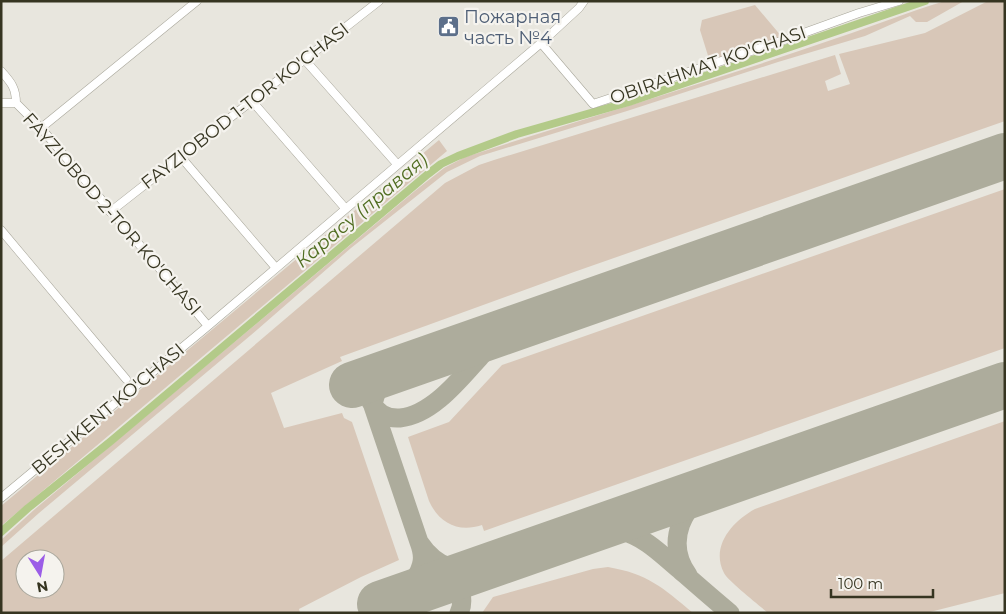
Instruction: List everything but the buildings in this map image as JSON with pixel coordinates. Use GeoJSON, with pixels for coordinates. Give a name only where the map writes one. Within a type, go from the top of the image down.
{"type":"FeatureCollection","features":[{"type":"Feature","properties":{"kind":"street"},"geometry":{"type":"LineString","coordinates":[[41,128],[197,1]]}},
{"type":"Feature","properties":{"kind":"street","name":"FAYZIOBOD 1-TOR KO'CHASI"},"geometry":{"type":"LineString","coordinates":[[110,212],[379,1]]}},
{"type":"Feature","properties":{"kind":"street","name":"OBIRAHMAT KO'CHASI"},"geometry":{"type":"LineString","coordinates":[[541,43],[593,104],[787,39],[859,12],[899,1]]}},
{"type":"Feature","properties":{"kind":"street","name":"BESHKENT KO'CHASI"},"geometry":{"type":"LineString","coordinates":[[1,498],[208,326],[541,43],[584,3]]}},
{"type":"Feature","properties":{"kind":"street"},"geometry":{"type":"LineString","coordinates":[[304,59],[398,164]]}},
{"type":"Feature","properties":{"kind":"street"},"geometry":{"type":"LineString","coordinates":[[1,71],[12,83],[16,93],[16,103],[1,103]]}},
{"type":"Feature","properties":{"kind":"street"},"geometry":{"type":"LineString","coordinates":[[251,100],[345,208]]}},
{"type":"Feature","properties":{"kind":"street","name":"FAYZIOBOD 2-TOR KO'CHASI"},"geometry":{"type":"LineString","coordinates":[[16,103],[41,128],[208,326]]}},
{"type":"Feature","properties":{"kind":"street"},"geometry":{"type":"LineString","coordinates":[[180,156],[276,268]]}},
{"type":"Feature","properties":{"kind":"street"},"geometry":{"type":"LineString","coordinates":[[1,230],[126,379]]}},
{"type":"Feature","properties":{"kind":"shaded area"},"geometry":{"type":"Polygon","coordinates":[[[945,1],[964,1],[927,22],[916,22],[910,16],[865,36],[480,156],[447,172],[351,248],[1,547],[1,540],[35,509],[444,168],[465,157],[744,69],[945,1]]]}},
{"type":"Feature","properties":{"kind":"shaded area"},"geometry":{"type":"Polygon","coordinates":[[[988,1],[1005,1],[1005,121],[574,272],[340,357],[342,361],[271,393],[284,428],[342,413],[344,418],[352,422],[399,560],[299,609],[300,613],[1,613],[1,561],[15,549],[15,599],[65,599],[65,549],[15,549],[445,183],[479,165],[494,160],[835,55],[841,74],[825,81],[828,91],[850,84],[839,54],[925,33],[988,1]]]}},
{"type":"Feature","properties":{"kind":"shaded area"},"geometry":{"type":"Polygon","coordinates":[[[755,5],[782,37],[710,62],[700,30],[702,20],[755,5]]]}},
{"type":"Feature","properties":{"kind":"shaded area"},"geometry":{"type":"Polygon","coordinates":[[[439,140],[447,151],[1,526],[1,506],[439,140]]]}},
{"type":"Feature","properties":{"kind":"shaded area"},"geometry":{"type":"Polygon","coordinates":[[[1005,189],[1005,348],[484,531],[482,525],[465,528],[450,524],[433,509],[408,437],[449,422],[502,365],[1005,189]]]}},
{"type":"Feature","properties":{"kind":"shaded area"},"geometry":{"type":"Polygon","coordinates":[[[1005,421],[1005,593],[926,613],[768,613],[737,587],[724,573],[720,563],[720,553],[726,535],[739,520],[755,509],[1005,421]]]}},
{"type":"Feature","properties":{"kind":"shaded area"},"geometry":{"type":"Polygon","coordinates":[[[608,567],[634,573],[654,583],[693,613],[482,613],[493,597],[593,569],[608,567]]]}},
{"type":"Feature","properties":{"kind":"waterway","name":"Карасу (правая)"},"geometry":{"type":"LineString","coordinates":[[1,532],[441,164],[517,134],[629,102],[925,1]]}},
{"type":"Feature","properties":{"kind":"taxiway"},"geometry":{"type":"LineString","coordinates":[[371,402],[379,412],[391,417],[400,418],[423,410],[444,395],[494,341],[512,329]]}},
{"type":"Feature","properties":{"kind":"taxiway"},"geometry":{"type":"LineString","coordinates":[[380,366],[393,361],[419,361]]}},
{"type":"Feature","properties":{"kind":"taxiway"},"geometry":{"type":"LineString","coordinates":[[395,370],[380,385],[373,406],[422,554],[419,572],[402,600],[401,613]]}},
{"type":"Feature","properties":{"kind":"taxiway"},"geometry":{"type":"LineString","coordinates":[[688,575],[681,562],[678,549],[681,524],[686,513],[694,503],[716,486]]}},
{"type":"Feature","properties":{"kind":"taxiway"},"geometry":{"type":"LineString","coordinates":[[580,534],[612,529],[630,534],[646,542],[730,613]]}},
{"type":"Feature","properties":{"kind":"taxiway"},"geometry":{"type":"LineString","coordinates":[[419,542],[434,559],[450,567],[469,569],[491,565]]}},
{"type":"Feature","properties":{"kind":"taxiway"},"geometry":{"type":"LineString","coordinates":[[444,565],[453,575],[459,587],[462,600],[459,613]]}},
{"type":"Feature","properties":{"kind":"runway"},"geometry":{"type":"LineString","coordinates":[[352,385],[1005,156]]}},
{"type":"Feature","properties":{"kind":"runway"},"geometry":{"type":"LineString","coordinates":[[380,604],[1005,385]]}},
{"type":"Feature","properties":{"kind":"place","name":"Пожарная часть №4"},"geometry":{"type":"Point","coordinates":[448,27]}}]}
